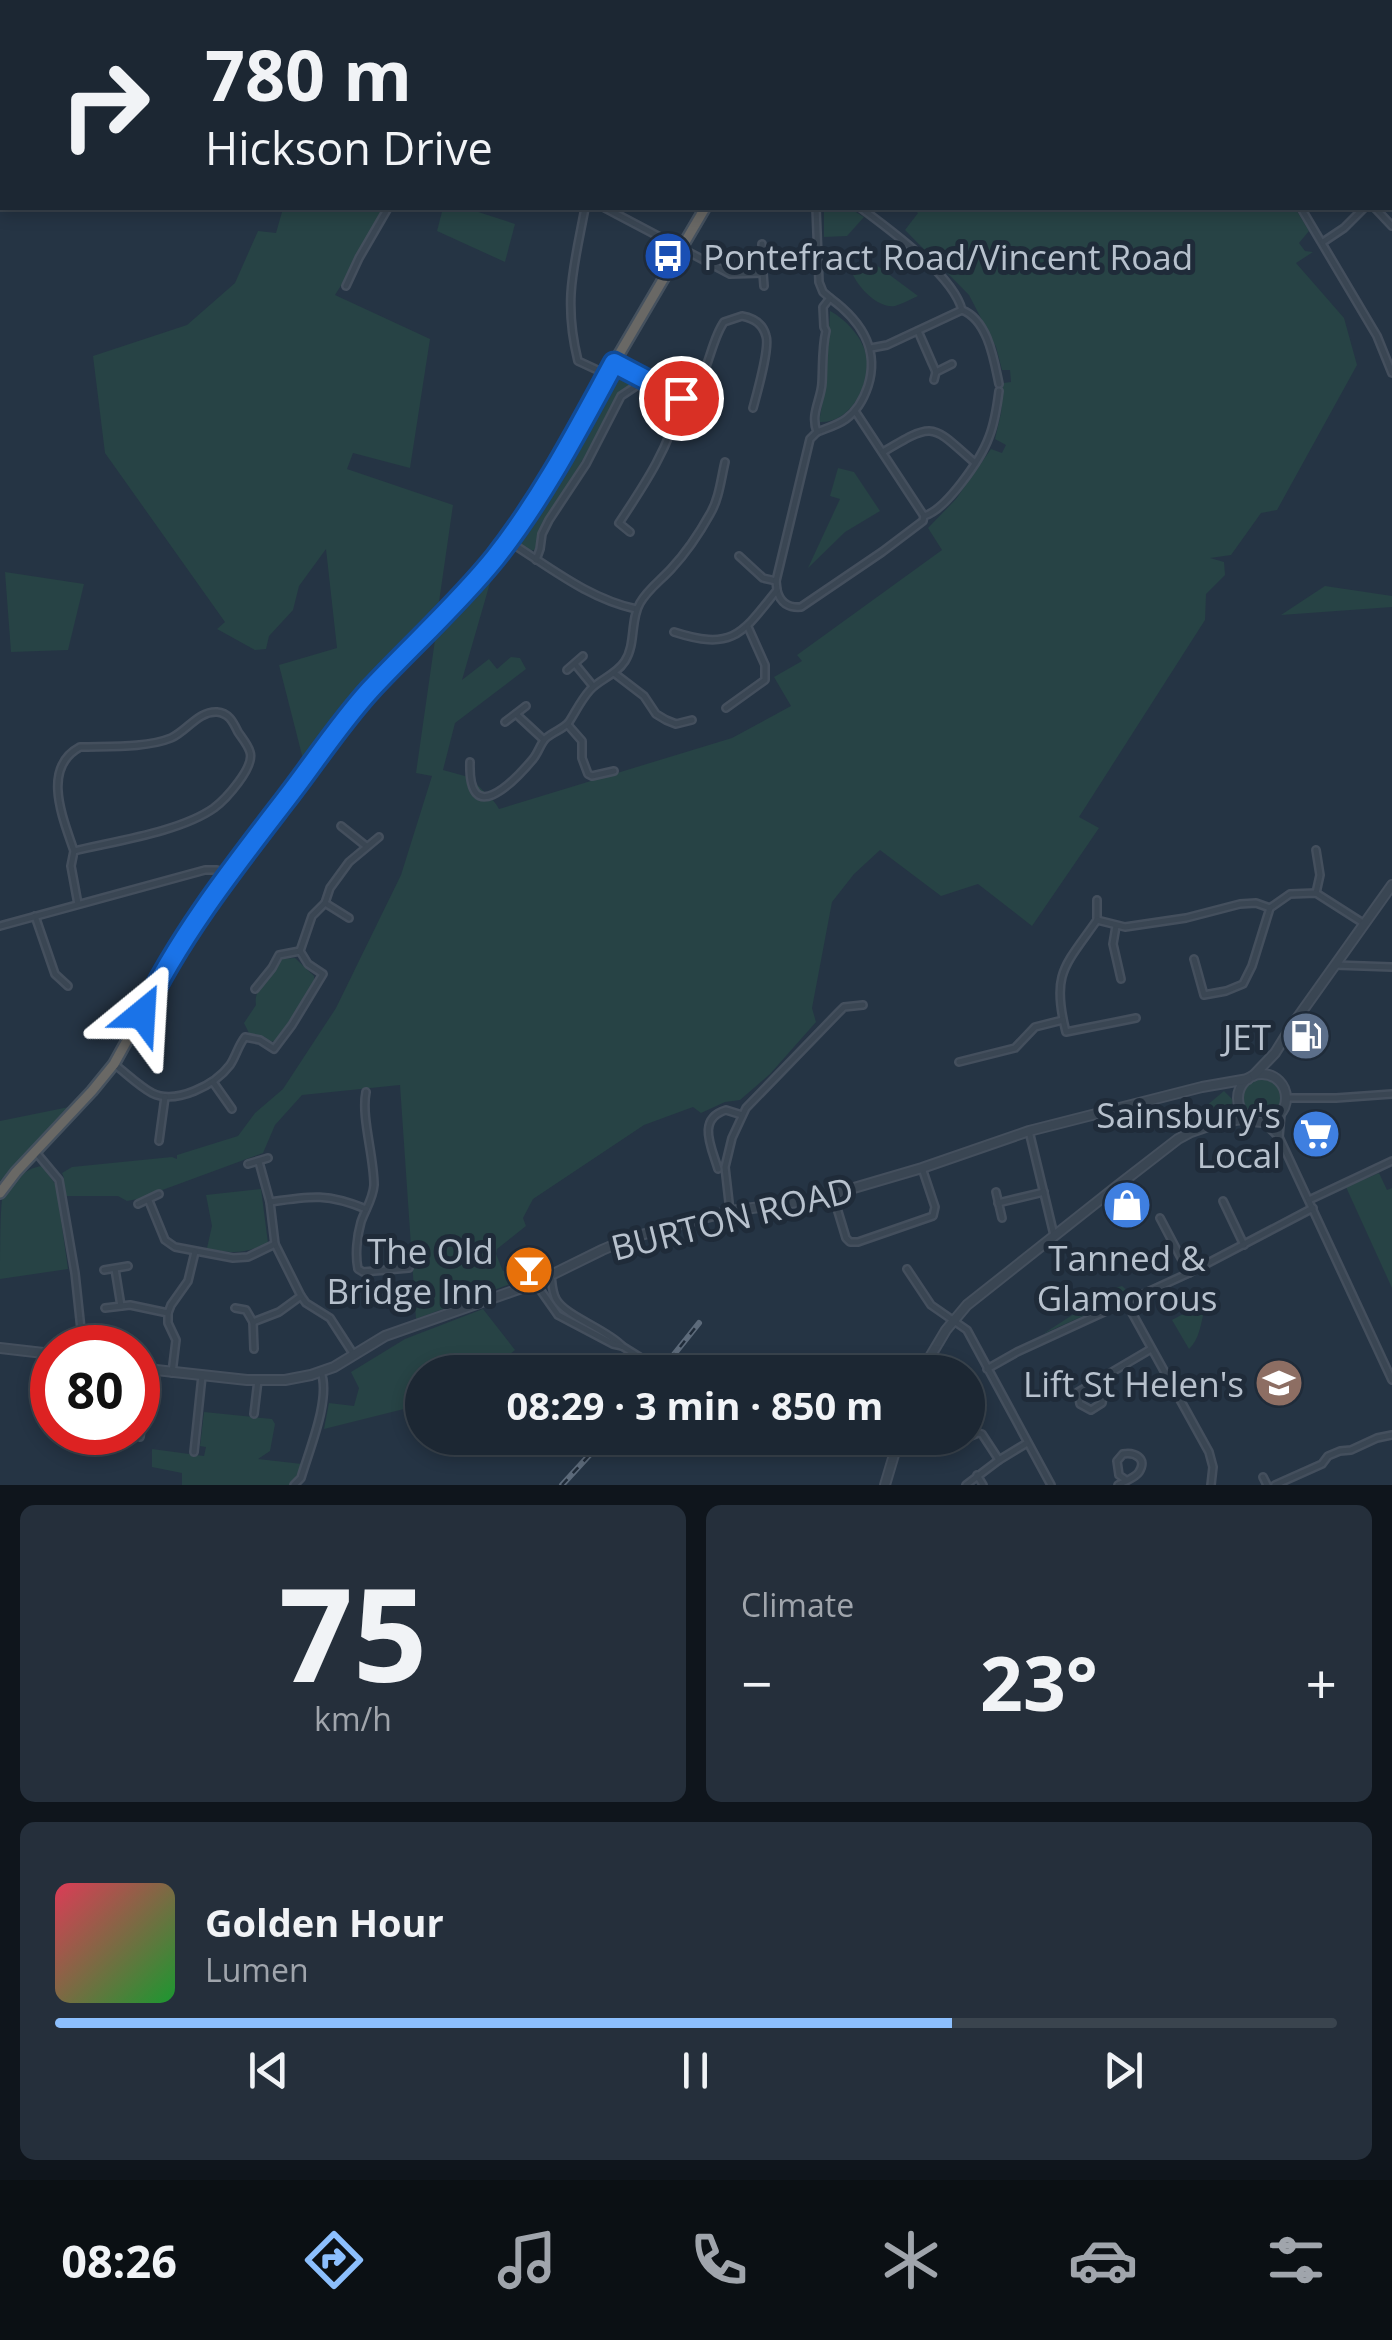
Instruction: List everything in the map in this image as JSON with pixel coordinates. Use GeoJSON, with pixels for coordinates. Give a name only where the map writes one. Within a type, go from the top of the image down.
{"type":"FeatureCollection","features":[{"type":"Feature","properties":{"kind":"highway"},"geometry":{"type":"LineString","coordinates":[[0,1193],[114,1064],[182,940],[360,702],[508,541],[553,475],[607,374],[704,210]]}},
{"type":"Feature","properties":{"kind":"street"},"geometry":{"type":"LineString","coordinates":[[346,286],[387,210]]}},
{"type":"Feature","properties":{"kind":"street"},"geometry":{"type":"LineString","coordinates":[[585,210],[570,283],[571,327],[578,361],[607,374]]}},
{"type":"Feature","properties":{"kind":"street"},"geometry":{"type":"LineString","coordinates":[[609,210],[730,274],[763,273]]}},
{"type":"Feature","properties":{"kind":"street"},"geometry":{"type":"LineString","coordinates":[[816,210],[819,282],[823,292],[852,317],[871,348],[869,383],[854,411],[810,439],[776,581],[779,599],[787,605],[801,607],[923,521],[924,516],[884,452],[854,411]]}},
{"type":"Feature","properties":{"kind":"street"},"geometry":{"type":"LineString","coordinates":[[864,210],[911,247],[952,289],[962,310]]}},
{"type":"Feature","properties":{"kind":"street"},"geometry":{"type":"LineString","coordinates":[[1302,210],[1384,350],[1392,373]]}},
{"type":"Feature","properties":{"kind":"street"},"geometry":{"type":"LineString","coordinates":[[1323,242],[1362,210]]}},
{"type":"Feature","properties":{"kind":"street"},"geometry":{"type":"LineString","coordinates":[[762,244],[764,286]]}},
{"type":"Feature","properties":{"kind":"street"},"geometry":{"type":"LineString","coordinates":[[817,432],[813,420],[823,386],[823,307],[830,298]]}},
{"type":"Feature","properties":{"kind":"street"},"geometry":{"type":"LineString","coordinates":[[871,348],[887,346],[962,310],[970,313],[983,330],[994,359],[999,388],[991,431],[976,463],[936,511],[924,516]]}},
{"type":"Feature","properties":{"kind":"street"},"geometry":{"type":"LineString","coordinates":[[614,363],[681,398],[692,395],[699,386],[715,336],[724,322],[742,316],[758,322],[766,335],[754,408]]}},
{"type":"Feature","properties":{"kind":"street"},"geometry":{"type":"LineString","coordinates":[[918,331],[936,372],[934,380]]}},
{"type":"Feature","properties":{"kind":"street"},"geometry":{"type":"LineString","coordinates":[[936,372],[952,364]]}},
{"type":"Feature","properties":{"kind":"street"},"geometry":{"type":"LineString","coordinates":[[536,560],[548,520],[586,464],[622,396],[641,378]]}},
{"type":"Feature","properties":{"kind":"street"},"geometry":{"type":"LineString","coordinates":[[630,532],[618,524],[654,471],[677,418],[681,398]]}},
{"type":"Feature","properties":{"kind":"street"},"geometry":{"type":"LineString","coordinates":[[884,452],[918,432],[932,430],[976,463]]}},
{"type":"Feature","properties":{"kind":"street"},"geometry":{"type":"LineString","coordinates":[[470,762],[469,782],[474,793],[480,797],[495,795],[521,773],[544,740],[568,724],[594,686],[626,660],[636,610],[711,513],[726,462]]}},
{"type":"Feature","properties":{"kind":"street"},"geometry":{"type":"LineString","coordinates":[[508,541],[587,592],[636,610]]}},
{"type":"Feature","properties":{"kind":"street"},"geometry":{"type":"LineString","coordinates":[[739,556],[763,578],[776,581]]}},
{"type":"Feature","properties":{"kind":"street"},"geometry":{"type":"LineString","coordinates":[[674,632],[698,640],[738,635],[776,590]]}},
{"type":"Feature","properties":{"kind":"street"},"geometry":{"type":"LineString","coordinates":[[726,708],[765,680],[765,665],[748,626]]}},
{"type":"Feature","properties":{"kind":"street"},"geometry":{"type":"LineString","coordinates":[[567,670],[583,656]]}},
{"type":"Feature","properties":{"kind":"street"},"geometry":{"type":"LineString","coordinates":[[575,664],[594,686]]}},
{"type":"Feature","properties":{"kind":"street"},"geometry":{"type":"LineString","coordinates":[[614,673],[644,696],[669,726],[692,720]]}},
{"type":"Feature","properties":{"kind":"street"},"geometry":{"type":"LineString","coordinates":[[505,722],[526,706]]}},
{"type":"Feature","properties":{"kind":"street"},"geometry":{"type":"LineString","coordinates":[[74,851],[176,826],[222,801],[248,768],[250,759],[250,752],[228,716],[209,713],[175,737],[80,748],[62,760],[56,787],[74,851],[71,866],[78,904]]}},
{"type":"Feature","properties":{"kind":"street"},"geometry":{"type":"LineString","coordinates":[[516,714],[544,740]]}},
{"type":"Feature","properties":{"kind":"street"},"geometry":{"type":"LineString","coordinates":[[568,724],[582,741],[582,758],[588,774],[614,771]]}},
{"type":"Feature","properties":{"kind":"street"},"geometry":{"type":"LineString","coordinates":[[476,807],[480,797]]}},
{"type":"Feature","properties":{"kind":"street"},"geometry":{"type":"LineString","coordinates":[[341,826],[366,846]]}},
{"type":"Feature","properties":{"kind":"street"},"geometry":{"type":"LineString","coordinates":[[300,952],[312,916],[326,903],[330,888],[349,862],[379,838]]}},
{"type":"Feature","properties":{"kind":"street"},"geometry":{"type":"LineString","coordinates":[[1316,850],[1320,875],[1316,893]]}},
{"type":"Feature","properties":{"kind":"street"},"geometry":{"type":"LineString","coordinates":[[0,926],[205,870],[228,874]]}},
{"type":"Feature","properties":{"kind":"street"},"geometry":{"type":"LineString","coordinates":[[1226,1121],[1239,1102],[1241,1087],[1275,1053],[1392,885]]}},
{"type":"Feature","properties":{"kind":"street"},"geometry":{"type":"LineString","coordinates":[[1194,958],[1204,995],[1244,984],[1270,908],[1290,894],[1316,893],[1363,923]]}},
{"type":"Feature","properties":{"kind":"street"},"geometry":{"type":"LineString","coordinates":[[1097,900],[1097,920],[1066,963],[1059,981],[1066,1032],[1136,1018]]}},
{"type":"Feature","properties":{"kind":"street"},"geometry":{"type":"LineString","coordinates":[[326,903],[349,918]]}},
{"type":"Feature","properties":{"kind":"street"},"geometry":{"type":"LineString","coordinates":[[1097,920],[1125,927],[1186,918],[1240,904],[1256,903],[1270,908]]}},
{"type":"Feature","properties":{"kind":"street"},"geometry":{"type":"LineString","coordinates":[[35,916],[55,974],[68,986]]}},
{"type":"Feature","properties":{"kind":"street"},"geometry":{"type":"LineString","coordinates":[[1116,926],[1113,944],[1121,979]]}},
{"type":"Feature","properties":{"kind":"street"},"geometry":{"type":"LineString","coordinates":[[255,988],[278,955],[300,952]]}},
{"type":"Feature","properties":{"kind":"street"},"geometry":{"type":"LineString","coordinates":[[114,1064],[153,1094],[165,1097],[190,1093],[212,1082],[230,1064],[245,1037],[274,1048],[323,974],[308,964],[300,952]]}},
{"type":"Feature","properties":{"kind":"street"},"geometry":{"type":"LineString","coordinates":[[1334,965],[1392,967]]}},
{"type":"Feature","properties":{"kind":"street"},"geometry":{"type":"LineString","coordinates":[[730,1211],[725,1168],[742,1116],[838,1012],[863,1004]]}},
{"type":"Feature","properties":{"kind":"street"},"geometry":{"type":"LineString","coordinates":[[959,1062],[1015,1048],[1035,1027],[1063,1020]]}},
{"type":"Feature","properties":{"kind":"street"},"geometry":{"type":"LineString","coordinates":[[1275,1053],[1278,1080]]}},
{"type":"Feature","properties":{"kind":"street"},"geometry":{"type":"LineString","coordinates":[[1251,1077],[1266,1074],[1284,1088],[1287,1098],[1279,1136]]}},
{"type":"Feature","properties":{"kind":"street","name":"BURTON ROAD"},"geometry":{"type":"LineString","coordinates":[[160,1372],[258,1380],[285,1380],[321,1372],[385,1336],[533,1284],[630,1238],[730,1211],[833,1195],[1029,1131],[1251,1077]]}},
{"type":"Feature","properties":{"kind":"street"},"geometry":{"type":"LineString","coordinates":[[212,1082],[232,1109]]}},
{"type":"Feature","properties":{"kind":"street"},"geometry":{"type":"LineString","coordinates":[[1220,1083],[1233,1090],[1248,1118]]}},
{"type":"Feature","properties":{"kind":"street"},"geometry":{"type":"LineString","coordinates":[[366,1092],[374,1187],[358,1236],[356,1262],[364,1272],[409,1268]]}},
{"type":"Feature","properties":{"kind":"street"},"geometry":{"type":"LineString","coordinates":[[1287,1098],[1392,1094]]}},
{"type":"Feature","properties":{"kind":"street"},"geometry":{"type":"LineString","coordinates":[[158,1141],[165,1097]]}},
{"type":"Feature","properties":{"kind":"street"},"geometry":{"type":"LineString","coordinates":[[356,1106],[365,1106]]}},
{"type":"Feature","properties":{"kind":"street"},"geometry":{"type":"LineString","coordinates":[[718,1169],[708,1136],[710,1121],[726,1110],[742,1116]]}},
{"type":"Feature","properties":{"kind":"street"},"geometry":{"type":"LineString","coordinates":[[930,1355],[967,1305],[1178,1139],[1226,1121],[1248,1118],[1263,1122],[1281,1114]]}},
{"type":"Feature","properties":{"kind":"street"},"geometry":{"type":"LineString","coordinates":[[1263,1122],[1279,1136],[1392,1380]]}},
{"type":"Feature","properties":{"kind":"street"},"geometry":{"type":"LineString","coordinates":[[1029,1131],[1054,1235]]}},
{"type":"Feature","properties":{"kind":"street"},"geometry":{"type":"LineString","coordinates":[[39,1156],[59,1180],[81,1325]]}},
{"type":"Feature","properties":{"kind":"street"},"geometry":{"type":"LineString","coordinates":[[248,1164],[268,1158]]}},
{"type":"Feature","properties":{"kind":"street"},"geometry":{"type":"LineString","coordinates":[[259,1162],[270,1202],[275,1244],[301,1296],[330,1318],[354,1355]]}},
{"type":"Feature","properties":{"kind":"street"},"geometry":{"type":"LineString","coordinates":[[1309,1200],[1392,1162]]}},
{"type":"Feature","properties":{"kind":"street"},"geometry":{"type":"LineString","coordinates":[[833,1195],[846,1238],[858,1242],[933,1216],[922,1168]]}},
{"type":"Feature","properties":{"kind":"street"},"geometry":{"type":"LineString","coordinates":[[996,1192],[1002,1218]]}},
{"type":"Feature","properties":{"kind":"street"},"geometry":{"type":"LineString","coordinates":[[998,1202],[1044,1192]]}},
{"type":"Feature","properties":{"kind":"street"},"geometry":{"type":"LineString","coordinates":[[138,1204],[159,1194]]}},
{"type":"Feature","properties":{"kind":"street"},"geometry":{"type":"LineString","coordinates":[[270,1202],[325,1196],[366,1210]]}},
{"type":"Feature","properties":{"kind":"street"},"geometry":{"type":"LineString","coordinates":[[149,1200],[165,1240],[175,1247],[241,1258],[275,1244]]}},
{"type":"Feature","properties":{"kind":"street"},"geometry":{"type":"LineString","coordinates":[[1223,1201],[1244,1245]]}},
{"type":"Feature","properties":{"kind":"street"},"geometry":{"type":"LineString","coordinates":[[987,1368],[1189,1273],[1314,1208]]}},
{"type":"Feature","properties":{"kind":"street"},"geometry":{"type":"LineString","coordinates":[[1160,1218],[1189,1273]]}},
{"type":"Feature","properties":{"kind":"street"},"geometry":{"type":"LineString","coordinates":[[172,1373],[176,1340],[168,1324],[168,1313],[188,1280],[195,1252]]}},
{"type":"Feature","properties":{"kind":"street"},"geometry":{"type":"LineString","coordinates":[[104,1270],[128,1266]]}},
{"type":"Feature","properties":{"kind":"street"},"geometry":{"type":"LineString","coordinates":[[115,1269],[121,1306]]}},
{"type":"Feature","properties":{"kind":"street"},"geometry":{"type":"LineString","coordinates":[[906,1269],[931,1304],[967,1330],[1052,1485]]}},
{"type":"Feature","properties":{"kind":"street"},"geometry":{"type":"LineString","coordinates":[[551,1275],[558,1303],[636,1355]]}},
{"type":"Feature","properties":{"kind":"street"},"geometry":{"type":"LineString","coordinates":[[533,1284],[558,1315],[622,1346]]}},
{"type":"Feature","properties":{"kind":"street"},"geometry":{"type":"LineString","coordinates":[[254,1322],[301,1296]]}},
{"type":"Feature","properties":{"kind":"street"},"geometry":{"type":"LineString","coordinates":[[1126,1302],[1209,1452],[1213,1467],[1211,1485]]}},
{"type":"Feature","properties":{"kind":"street"},"geometry":{"type":"LineString","coordinates":[[105,1308],[137,1306],[168,1313]]}},
{"type":"Feature","properties":{"kind":"street"},"geometry":{"type":"LineString","coordinates":[[235,1308],[246,1310],[254,1322],[254,1349]]}},
{"type":"Feature","properties":{"kind":"street"},"geometry":{"type":"LineString","coordinates":[[0,1348],[30,1351]]}},
{"type":"Feature","properties":{"kind":"street"},"geometry":{"type":"LineString","coordinates":[[1093,1382],[1103,1396],[1102,1403],[1091,1410],[1080,1404],[1078,1392],[1093,1382],[1151,1349]]}},
{"type":"Feature","properties":{"kind":"street"},"geometry":{"type":"LineString","coordinates":[[294,1485],[301,1478],[325,1389],[321,1372]]}},
{"type":"Feature","properties":{"kind":"street"},"geometry":{"type":"LineString","coordinates":[[194,1452],[202,1376]]}},
{"type":"Feature","properties":{"kind":"street"},"geometry":{"type":"LineString","coordinates":[[254,1414],[258,1380]]}},
{"type":"Feature","properties":{"kind":"street"},"geometry":{"type":"LineString","coordinates":[[1263,1477],[1271,1485],[1322,1464],[1340,1450],[1351,1450],[1392,1435]]}},
{"type":"Feature","properties":{"kind":"street"},"geometry":{"type":"LineString","coordinates":[[985,1439],[999,1460]]}},
{"type":"Feature","properties":{"kind":"street"},"geometry":{"type":"LineString","coordinates":[[966,1485],[1028,1443]]}},
{"type":"Feature","properties":{"kind":"street"},"geometry":{"type":"LineString","coordinates":[[1118,1485],[1138,1474],[1142,1467],[1142,1461],[1132,1452],[1116,1461],[1119,1475],[1126,1480]]}},
{"type":"Feature","properties":{"kind":"street"},"geometry":{"type":"LineString","coordinates":[[885,1485],[894,1455]]}},
{"type":"Feature","properties":{"kind":"street"},"geometry":{"type":"LineString","coordinates":[[978,1476],[983,1485]]}},
{"type":"Feature","properties":{"kind":"green space"},"geometry":{"type":"Polygon","coordinates":[[[389,210],[335,295],[430,339],[410,468],[353,453],[347,469],[453,505],[438,609],[344,711],[304,763],[279,665],[337,648],[326,549],[299,586],[293,610],[269,636],[266,649],[255,650],[217,629],[225,622],[105,453],[93,356],[187,325],[235,283],[258,231],[276,233],[282,212],[389,210]]]}},
{"type":"Feature","properties":{"kind":"green space"},"geometry":{"type":"Polygon","coordinates":[[[442,210],[472,210],[515,224],[505,262],[437,231],[442,210]]]}},
{"type":"Feature","properties":{"kind":"green space"},"geometry":{"type":"Polygon","coordinates":[[[824,210],[852,210],[864,217],[847,236],[824,237],[824,210]]]}},
{"type":"Feature","properties":{"kind":"green space"},"geometry":{"type":"Polygon","coordinates":[[[914,210],[1296,210],[1309,231],[1299,243],[1305,251],[1313,252],[1296,263],[1344,318],[1357,365],[1277,510],[1261,513],[1231,555],[1210,558],[1224,562],[1225,575],[1206,594],[1205,620],[1079,817],[1099,828],[1032,926],[978,884],[941,896],[880,850],[832,902],[812,1008],[816,1022],[770,1074],[740,1100],[701,1113],[693,1107],[644,1125],[533,1199],[523,1218],[526,1226],[496,1254],[503,1271],[517,1267],[521,1280],[416,1319],[400,1085],[302,1095],[275,1125],[263,1153],[138,1199],[65,1196],[60,1179],[72,1167],[177,1159],[177,1155],[238,1136],[255,1113],[283,1089],[336,1008],[401,875],[432,776],[416,773],[436,633],[492,576],[462,680],[489,659],[497,669],[511,657],[520,658],[526,669],[455,723],[443,770],[472,778],[499,809],[732,738],[791,706],[774,677],[802,661],[797,655],[942,550],[928,528],[956,499],[991,449],[1002,453],[1006,445],[995,439],[1003,383],[1011,382],[1010,370],[1002,370],[996,347],[969,295],[905,230],[918,213],[914,210]]]}},
{"type":"Feature","properties":{"kind":"green space"},"geometry":{"type":"Polygon","coordinates":[[[860,262],[865,270],[875,264],[918,296],[895,306],[880,303],[854,277],[849,263],[860,262]]]}},
{"type":"Feature","properties":{"kind":"green space"},"geometry":{"type":"Polygon","coordinates":[[[830,311],[859,338],[866,353],[867,371],[861,392],[848,411],[819,422],[826,383],[830,311]]]}},
{"type":"Feature","properties":{"kind":"green space"},"geometry":{"type":"Polygon","coordinates":[[[620,371],[635,382],[618,398],[548,516],[537,549],[530,551],[520,543],[521,536],[588,435],[615,374],[620,371]]]}},
{"type":"Feature","properties":{"kind":"green space"},"geometry":{"type":"Polygon","coordinates":[[[838,468],[854,472],[880,511],[845,532],[808,568],[840,499],[830,496],[838,468]]]}},
{"type":"Feature","properties":{"kind":"green space"},"geometry":{"type":"Polygon","coordinates":[[[5,572],[84,584],[68,650],[11,652],[5,572]]]}},
{"type":"Feature","properties":{"kind":"green space"},"geometry":{"type":"Polygon","coordinates":[[[1325,586],[1392,596],[1392,607],[1281,615],[1325,586]]]}},
{"type":"Feature","properties":{"kind":"green space"},"geometry":{"type":"Polygon","coordinates":[[[295,958],[314,980],[295,1014],[275,1041],[249,1033],[244,1023],[256,1005],[260,987],[281,959],[295,958]]]}},
{"type":"Feature","properties":{"kind":"green space"},"geometry":{"type":"Polygon","coordinates":[[[1262,1079],[1275,1085],[1281,1098],[1275,1111],[1262,1117],[1249,1111],[1243,1098],[1249,1085],[1262,1079]]]}},
{"type":"Feature","properties":{"kind":"green space"},"geometry":{"type":"Polygon","coordinates":[[[1224,1091],[1233,1100],[1227,1112],[1191,1128],[1187,1122],[1224,1091]]]}},
{"type":"Feature","properties":{"kind":"green space"},"geometry":{"type":"Polygon","coordinates":[[[69,1107],[0,1181],[0,1121],[69,1107]]]}},
{"type":"Feature","properties":{"kind":"green space"},"geometry":{"type":"Polygon","coordinates":[[[42,1166],[56,1185],[68,1269],[0,1279],[2,1200],[18,1178],[42,1166]]]}},
{"type":"Feature","properties":{"kind":"green space"},"geometry":{"type":"Polygon","coordinates":[[[1379,1173],[1387,1190],[1392,1188],[1392,1288],[1346,1187],[1379,1173]]]}},
{"type":"Feature","properties":{"kind":"green space"},"geometry":{"type":"Polygon","coordinates":[[[261,1189],[268,1243],[238,1252],[207,1248],[212,1226],[206,1195],[261,1189]]]}},
{"type":"Feature","properties":{"kind":"green space"},"geometry":{"type":"Polygon","coordinates":[[[1122,1286],[1130,1293],[1128,1296],[1043,1334],[1114,1288],[1122,1286]]]}},
{"type":"Feature","properties":{"kind":"green space"},"geometry":{"type":"Polygon","coordinates":[[[1200,1305],[1204,1311],[1201,1326],[1189,1349],[1172,1320],[1200,1305]]]}},
{"type":"Feature","properties":{"kind":"green space"},"geometry":{"type":"Polygon","coordinates":[[[483,1309],[515,1350],[509,1355],[405,1355],[405,1409],[324,1429],[329,1403],[354,1406],[359,1388],[351,1372],[405,1339],[483,1309]]]}},
{"type":"Feature","properties":{"kind":"green space"},"geometry":{"type":"Polygon","coordinates":[[[204,1412],[272,1419],[275,1424],[270,1451],[258,1459],[302,1464],[298,1478],[290,1485],[182,1485],[182,1473],[152,1467],[152,1455],[160,1455],[160,1450],[204,1456],[206,1447],[200,1446],[204,1412]]]}},
{"type":"Feature","properties":{"kind":"railway"},"geometry":{"type":"LineString","coordinates":[[674,1355],[699,1323]]}},
{"type":"Feature","properties":{"kind":"railway"},"geometry":{"type":"LineString","coordinates":[[562,1485],[589,1455]]}},
{"type":"Feature","properties":{"kind":"place","name":"Pontefract Road/Vincent Road"},"geometry":{"type":"Point","coordinates":[668,256]}},
{"type":"Feature","properties":{"kind":"place","name":"JET"},"geometry":{"type":"Point","coordinates":[1306,1036]}},
{"type":"Feature","properties":{"kind":"place","name":"Sainsbury's Local"},"geometry":{"type":"Point","coordinates":[1316,1134]}},
{"type":"Feature","properties":{"kind":"place","name":"Tanned & Glamorous"},"geometry":{"type":"Point","coordinates":[1127,1205]}},
{"type":"Feature","properties":{"kind":"place","name":"The Old Bridge Inn"},"geometry":{"type":"Point","coordinates":[529,1270]}},
{"type":"Feature","properties":{"kind":"place","name":"Lift St Helen's"},"geometry":{"type":"Point","coordinates":[1279,1383]}},
{"type":"Feature","properties":{"kind":"route"},"geometry":{"type":"LineString","coordinates":[[142,1014],[192,925],[331,738],[370,690],[476,580],[525,519],[614,363],[681,398]]}}]}
